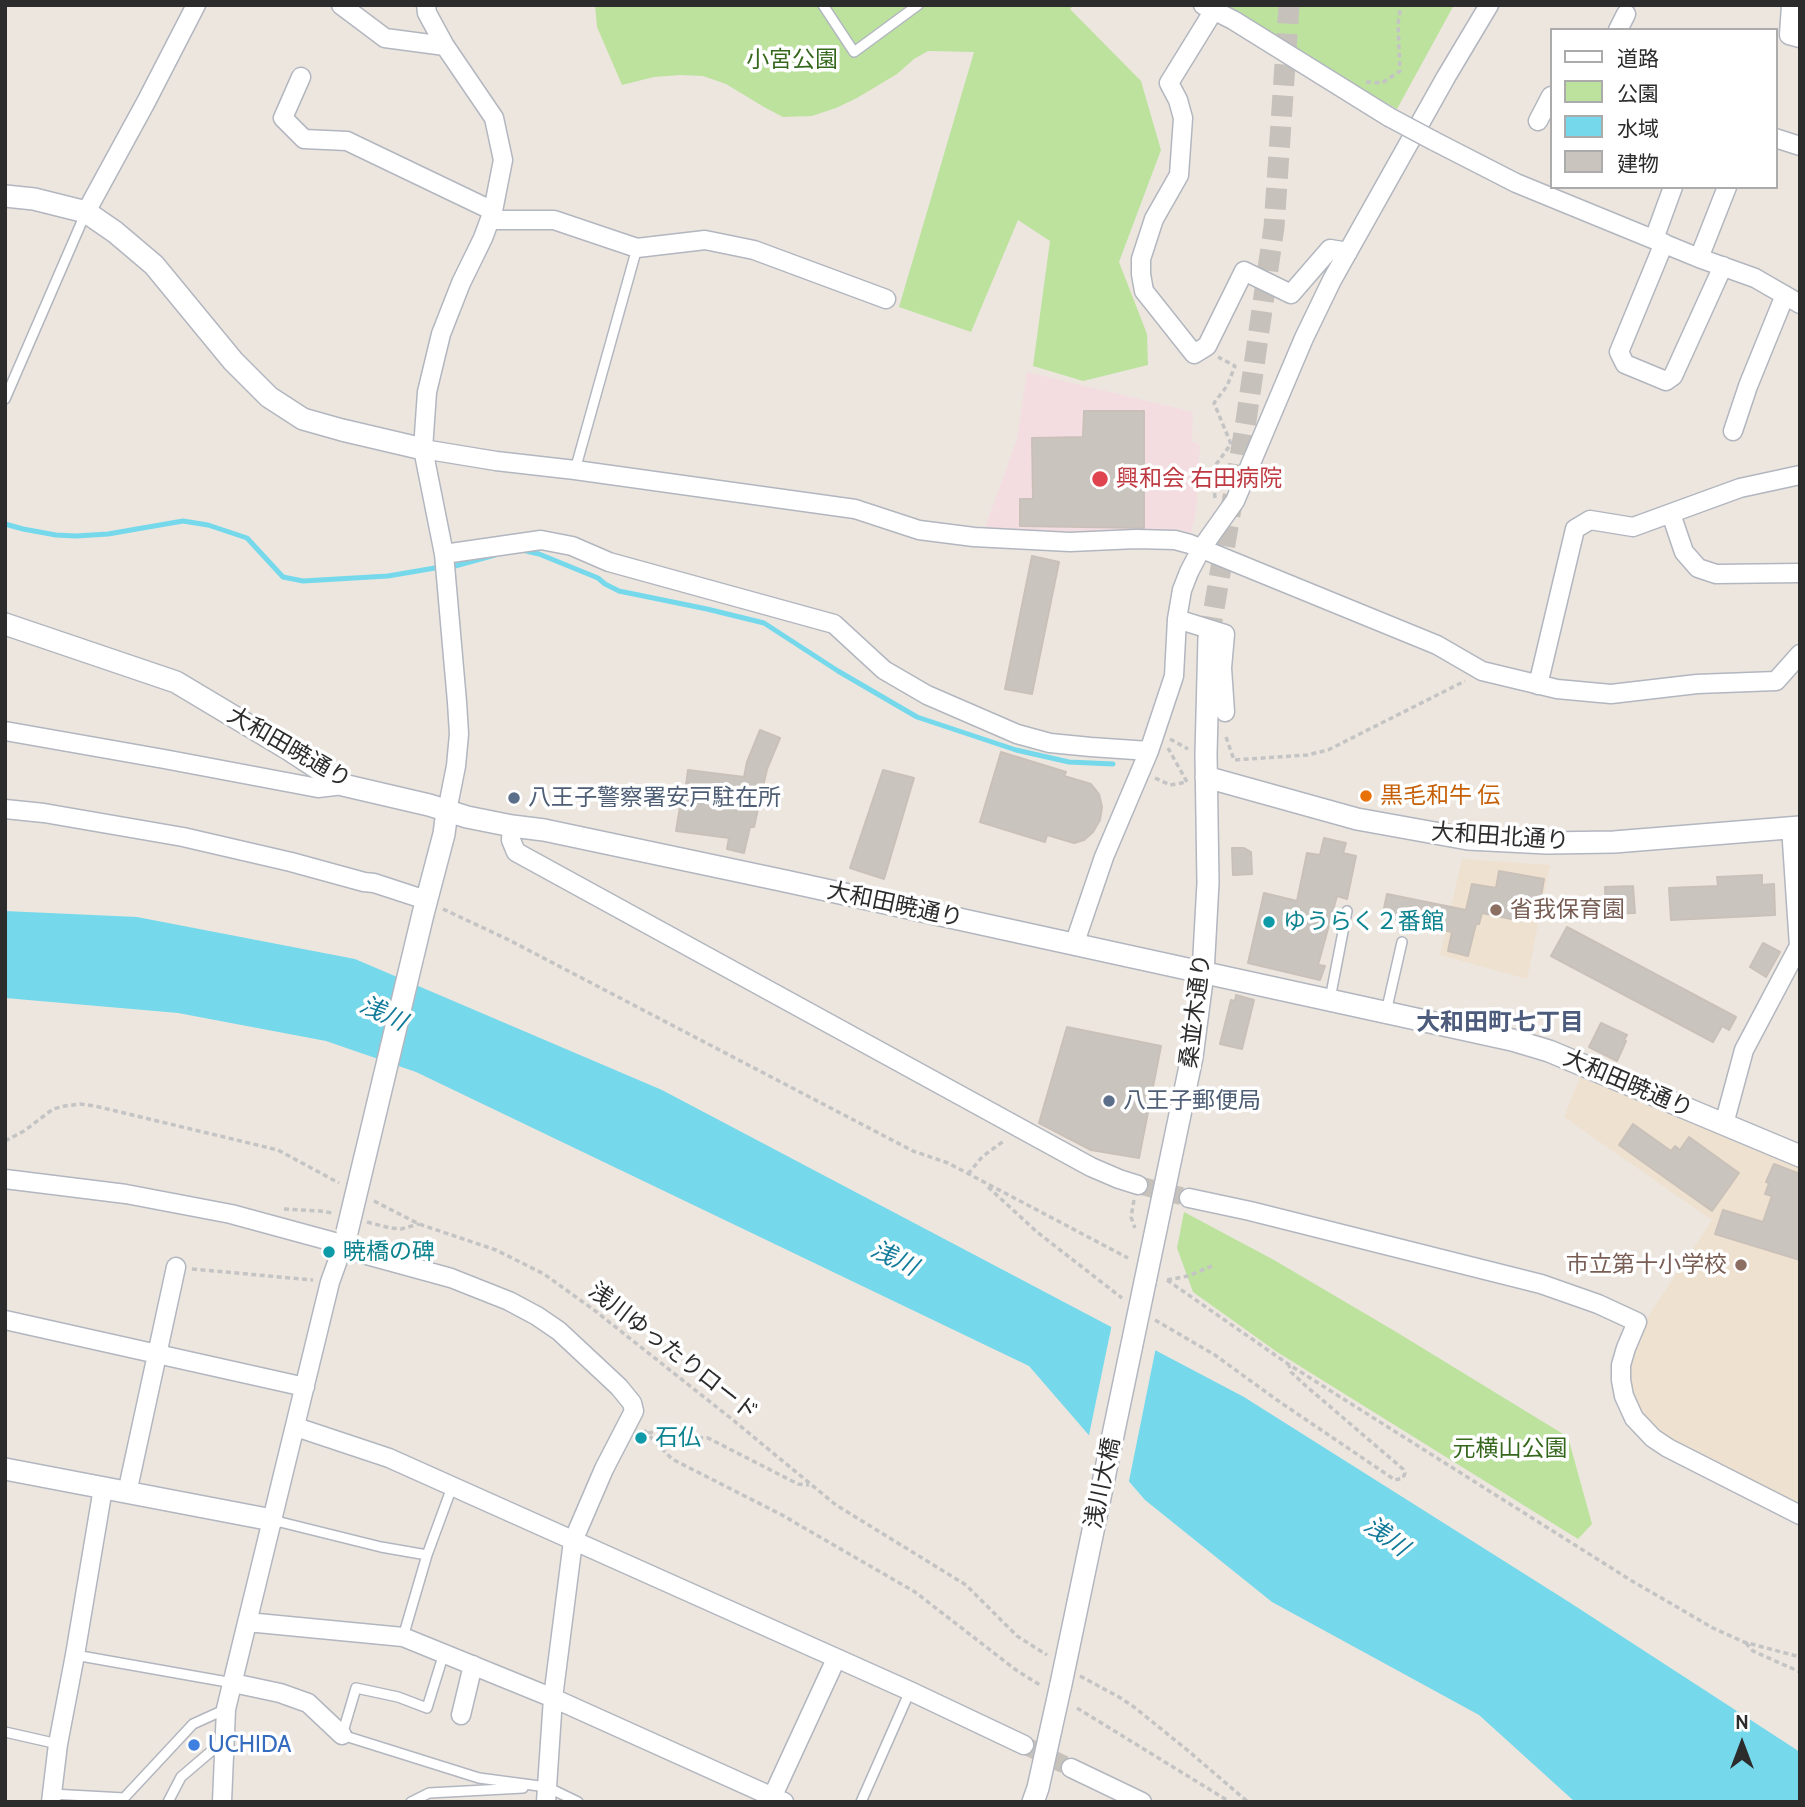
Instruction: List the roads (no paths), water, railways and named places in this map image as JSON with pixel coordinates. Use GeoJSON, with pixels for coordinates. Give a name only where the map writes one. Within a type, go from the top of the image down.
{"type":"FeatureCollection","features":[{"type":"Feature","properties":{"kind":"street"},"geometry":{"type":"LineString","coordinates":[[86,212],[196,5]]}},
{"type":"Feature","properties":{"kind":"street"},"geometry":{"type":"LineString","coordinates":[[341,5],[385,38],[445,46]]}},
{"type":"Feature","properties":{"kind":"street"},"geometry":{"type":"LineString","coordinates":[[222,1802],[226,1709],[330,1282],[429,907],[456,766],[459,734],[444,554],[424,449],[427,392],[441,334],[491,215],[503,160],[494,118],[445,46],[427,13],[426,5]]}},
{"type":"Feature","properties":{"kind":"street"},"geometry":{"type":"LineString","coordinates":[[1074,945],[1104,857],[1149,751],[1174,676],[1177,619],[1185,581],[1201,549],[1235,501],[1304,338],[1348,252],[1489,5]]}},
{"type":"Feature","properties":{"kind":"street"},"geometry":{"type":"LineString","coordinates":[[1791,5],[1789,36],[1800,38]]}},
{"type":"Feature","properties":{"kind":"street"},"geometry":{"type":"LineString","coordinates":[[1348,252],[1330,249],[1291,293],[1244,271],[1207,346],[1194,354],[1144,291],[1140,274],[1141,259],[1154,219],[1179,174],[1184,118],[1169,83],[1211,7],[1389,117],[1516,183],[1755,278],[1792,300],[1748,386],[1732,431]]}},
{"type":"Feature","properties":{"kind":"street"},"geometry":{"type":"LineString","coordinates":[[301,77],[283,118],[304,139],[347,141],[491,215],[554,220],[637,248],[705,240],[754,250],[886,299]]}},
{"type":"Feature","properties":{"kind":"street"},"geometry":{"type":"LineString","coordinates":[[1538,121],[1549,102]]}},
{"type":"Feature","properties":{"kind":"street"},"geometry":{"type":"LineString","coordinates":[[1777,139],[1800,146]]}},
{"type":"Feature","properties":{"kind":"street"},"geometry":{"type":"LineString","coordinates":[[1673,189],[1659,241],[1619,352],[1625,364],[1666,381],[1673,376],[1723,266]]}},
{"type":"Feature","properties":{"kind":"street"},"geometry":{"type":"LineString","coordinates":[[1699,258],[1726,189]]}},
{"type":"Feature","properties":{"kind":"street"},"geometry":{"type":"LineString","coordinates":[[5,196],[34,199],[86,212],[115,232],[154,265],[233,361],[269,397],[303,419],[342,430],[424,449],[496,461],[855,509],[919,530],[974,537],[1070,542],[1175,540],[1437,645],[1482,671],[1557,689],[1611,694],[1697,684],[1776,681],[1800,654]]}},
{"type":"Feature","properties":{"kind":"street"},"geometry":{"type":"LineString","coordinates":[[1538,685],[1575,529],[1590,520],[1633,527],[1740,488],[1800,475]]}},
{"type":"Feature","properties":{"kind":"street"},"geometry":{"type":"LineString","coordinates":[[1671,514],[1684,552],[1698,568],[1716,574],[1800,573]]}},
{"type":"Feature","properties":{"kind":"street"},"geometry":{"type":"LineString","coordinates":[[444,554],[541,540],[572,546],[608,562],[834,624],[884,670],[927,695],[1017,734],[1050,743],[1149,751]]}},
{"type":"Feature","properties":{"kind":"street"},"geometry":{"type":"LineString","coordinates":[[1177,619],[1225,634],[1225,712]]}},
{"type":"Feature","properties":{"kind":"street","name":"大和田暁通り"},"geometry":{"type":"LineString","coordinates":[[5,624],[176,682],[288,748],[344,785],[512,826],[544,830],[785,881],[1512,1040],[1549,1051],[1800,1157]]}},
{"type":"Feature","properties":{"kind":"street","name":"桑並木通り"},"geometry":{"type":"LineString","coordinates":[[1145,1282],[1192,1056],[1203,973],[1208,883],[1206,778],[1209,638]]}},
{"type":"Feature","properties":{"kind":"street"},"geometry":{"type":"LineString","coordinates":[[5,731],[318,788],[344,785]]}},
{"type":"Feature","properties":{"kind":"street","name":"大和田北通り"},"geometry":{"type":"LineString","coordinates":[[1206,778],[1357,819],[1468,839],[1547,843],[1614,842],[1795,827]]}},
{"type":"Feature","properties":{"kind":"street"},"geometry":{"type":"LineString","coordinates":[[5,809],[183,836],[374,883],[429,907]]}},
{"type":"Feature","properties":{"kind":"street"},"geometry":{"type":"LineString","coordinates":[[512,826],[511,839],[516,852],[1137,1190]]}},
{"type":"Feature","properties":{"kind":"street"},"geometry":{"type":"LineString","coordinates":[[1724,1124],[1744,1050],[1799,946],[1795,827]]}},
{"type":"Feature","properties":{"kind":"street"},"geometry":{"type":"LineString","coordinates":[[5,1179],[176,1203],[334,1242],[343,1231]]}},
{"type":"Feature","properties":{"kind":"street"},"geometry":{"type":"LineString","coordinates":[[1189,1198],[1541,1284],[1598,1304],[1637,1322],[1621,1364],[1624,1396],[1634,1418],[1653,1438],[1668,1448],[1800,1515]]}},
{"type":"Feature","properties":{"kind":"street"},"geometry":{"type":"LineString","coordinates":[[343,1231],[356,1252],[451,1278],[509,1301],[537,1316],[559,1331],[619,1387],[632,1404],[634,1411],[631,1420],[604,1469],[573,1541],[553,1698],[547,1794]]}},
{"type":"Feature","properties":{"kind":"street"},"geometry":{"type":"LineString","coordinates":[[127,1493],[176,1267]]}},
{"type":"Feature","properties":{"kind":"street","name":"浅川大橋"},"geometry":{"type":"LineString","coordinates":[[1033,1802],[1038,1788],[1057,1680],[1145,1282]]}},
{"type":"Feature","properties":{"kind":"street"},"geometry":{"type":"LineString","coordinates":[[5,1320],[305,1387]]}},
{"type":"Feature","properties":{"kind":"street"},"geometry":{"type":"LineString","coordinates":[[296,1427],[389,1458],[910,1691],[1024,1745]]}},
{"type":"Feature","properties":{"kind":"street"},"geometry":{"type":"LineString","coordinates":[[5,1469],[272,1520]]}},
{"type":"Feature","properties":{"kind":"street"},"geometry":{"type":"LineString","coordinates":[[51,1798],[103,1488]]}},
{"type":"Feature","properties":{"kind":"street"},"geometry":{"type":"LineString","coordinates":[[247,1622],[404,1637],[553,1698],[775,1800],[836,1659]]}},
{"type":"Feature","properties":{"kind":"street"},"geometry":{"type":"LineString","coordinates":[[461,1715],[473,1665]]}},
{"type":"Feature","properties":{"kind":"street"},"geometry":{"type":"LineString","coordinates":[[233,1683],[280,1693],[308,1703],[342,1735]]}},
{"type":"Feature","properties":{"kind":"street"},"geometry":{"type":"LineString","coordinates":[[1071,1768],[1142,1802]]}},
{"type":"Feature","properties":{"kind":"lane"},"geometry":{"type":"LineString","coordinates":[[823,5],[854,52],[918,5]]}},
{"type":"Feature","properties":{"kind":"lane"},"geometry":{"type":"LineString","coordinates":[[5,399],[86,212]]}},
{"type":"Feature","properties":{"kind":"lane"},"geometry":{"type":"LineString","coordinates":[[575,470],[637,248]]}},
{"type":"Feature","properties":{"kind":"lane"},"geometry":{"type":"LineString","coordinates":[[1330,1001],[1347,911]]}},
{"type":"Feature","properties":{"kind":"lane"},"geometry":{"type":"LineString","coordinates":[[1386,1013],[1402,942]]}},
{"type":"Feature","properties":{"kind":"lane"},"geometry":{"type":"LineString","coordinates":[[404,1637],[427,1555],[452,1487]]}},
{"type":"Feature","properties":{"kind":"lane"},"geometry":{"type":"LineString","coordinates":[[272,1520],[381,1547],[427,1555]]}},
{"type":"Feature","properties":{"kind":"lane"},"geometry":{"type":"LineString","coordinates":[[444,1653],[427,1708],[398,1697],[356,1688],[342,1735],[479,1778],[578,1802]]}},
{"type":"Feature","properties":{"kind":"lane"},"geometry":{"type":"LineString","coordinates":[[75,1655],[233,1683]]}},
{"type":"Feature","properties":{"kind":"lane"},"geometry":{"type":"LineString","coordinates":[[860,1802],[910,1691]]}},
{"type":"Feature","properties":{"kind":"lane"},"geometry":{"type":"LineString","coordinates":[[51,1798],[124,1798],[193,1724],[226,1709]]}},
{"type":"Feature","properties":{"kind":"lane"},"geometry":{"type":"LineString","coordinates":[[5,1732],[58,1744]]}},
{"type":"Feature","properties":{"kind":"lane"},"geometry":{"type":"LineString","coordinates":[[168,1802],[181,1777],[225,1740]]}},
{"type":"Feature","properties":{"kind":"lane"},"geometry":{"type":"LineString","coordinates":[[411,1802],[429,1793],[547,1794]]}},
{"type":"Feature","properties":{"kind":"water","name":"浅川"},"geometry":{"type":"Polygon","coordinates":[[[5,911],[137,917],[355,959],[662,1090],[1244,1397],[1569,1602],[1800,1752],[1800,1802],[1575,1802],[1479,1715],[1272,1602],[1145,1500],[1029,1366],[416,1072],[326,1041],[178,1013],[5,998],[5,911]]]}},
{"type":"Feature","properties":{"kind":"waterway"},"geometry":{"type":"LineString","coordinates":[[5,524],[56,535],[76,536],[108,534],[183,521],[208,525],[247,538],[283,577],[303,581],[388,576],[435,568]]}},
{"type":"Feature","properties":{"kind":"waterway"},"geometry":{"type":"LineString","coordinates":[[522,550],[539,554],[598,578],[619,591],[764,623],[838,671],[917,717],[1016,750],[1069,762],[1113,764]]}},
{"type":"Feature","properties":{"kind":"waterway"},"geometry":{"type":"LineString","coordinates":[[455,566],[495,555]]}},
{"type":"Feature","properties":{"kind":"tunnel"},"geometry":{"type":"LineString","coordinates":[[1209,638],[1246,421],[1274,227],[1289,5]]}},
{"type":"Feature","properties":{"kind":"tunnel"},"geometry":{"type":"LineString","coordinates":[[1138,1185],[1189,1198]]}},
{"type":"Feature","properties":{"kind":"tunnel"},"geometry":{"type":"LineString","coordinates":[[1024,1745],[1071,1768]]}},
{"type":"Feature","properties":{"kind":"place","name":"興和会 右田病院"},"geometry":{"type":"Point","coordinates":[1100,479]}},
{"type":"Feature","properties":{"kind":"place","name":"黒毛和牛 伝"},"geometry":{"type":"Point","coordinates":[1366,796]}},
{"type":"Feature","properties":{"kind":"place","name":"八王子警察署安戸駐在所"},"geometry":{"type":"Point","coordinates":[514,798]}},
{"type":"Feature","properties":{"kind":"place","name":"省我保育園"},"geometry":{"type":"Point","coordinates":[1496,910]}},
{"type":"Feature","properties":{"kind":"place","name":"ゆうらく２番館"},"geometry":{"type":"Point","coordinates":[1269,922]}},
{"type":"Feature","properties":{"kind":"place","name":"八王子郵便局"},"geometry":{"type":"Point","coordinates":[1109,1101]}},
{"type":"Feature","properties":{"kind":"place","name":"暁橋の碑"},"geometry":{"type":"Point","coordinates":[329,1252]}},
{"type":"Feature","properties":{"kind":"place","name":"市立第十小学校"},"geometry":{"type":"Point","coordinates":[1741,1265]}},
{"type":"Feature","properties":{"kind":"place","name":"石仏"},"geometry":{"type":"Point","coordinates":[641,1438]}},
{"type":"Feature","properties":{"kind":"place","name":"UCHIDA"},"geometry":{"type":"Point","coordinates":[194,1745]}},
{"type":"Feature","properties":{"kind":"district","name":"大和田町七丁目"},"geometry":{"type":"Point","coordinates":[1500,1023]}},
{"type":"Feature","properties":{"kind":"park label","name":"小宮公園"},"geometry":{"type":"Point","coordinates":[792,60]}},
{"type":"Feature","properties":{"kind":"park label","name":"元横山公園"},"geometry":{"type":"Point","coordinates":[1510,1449]}}]}
